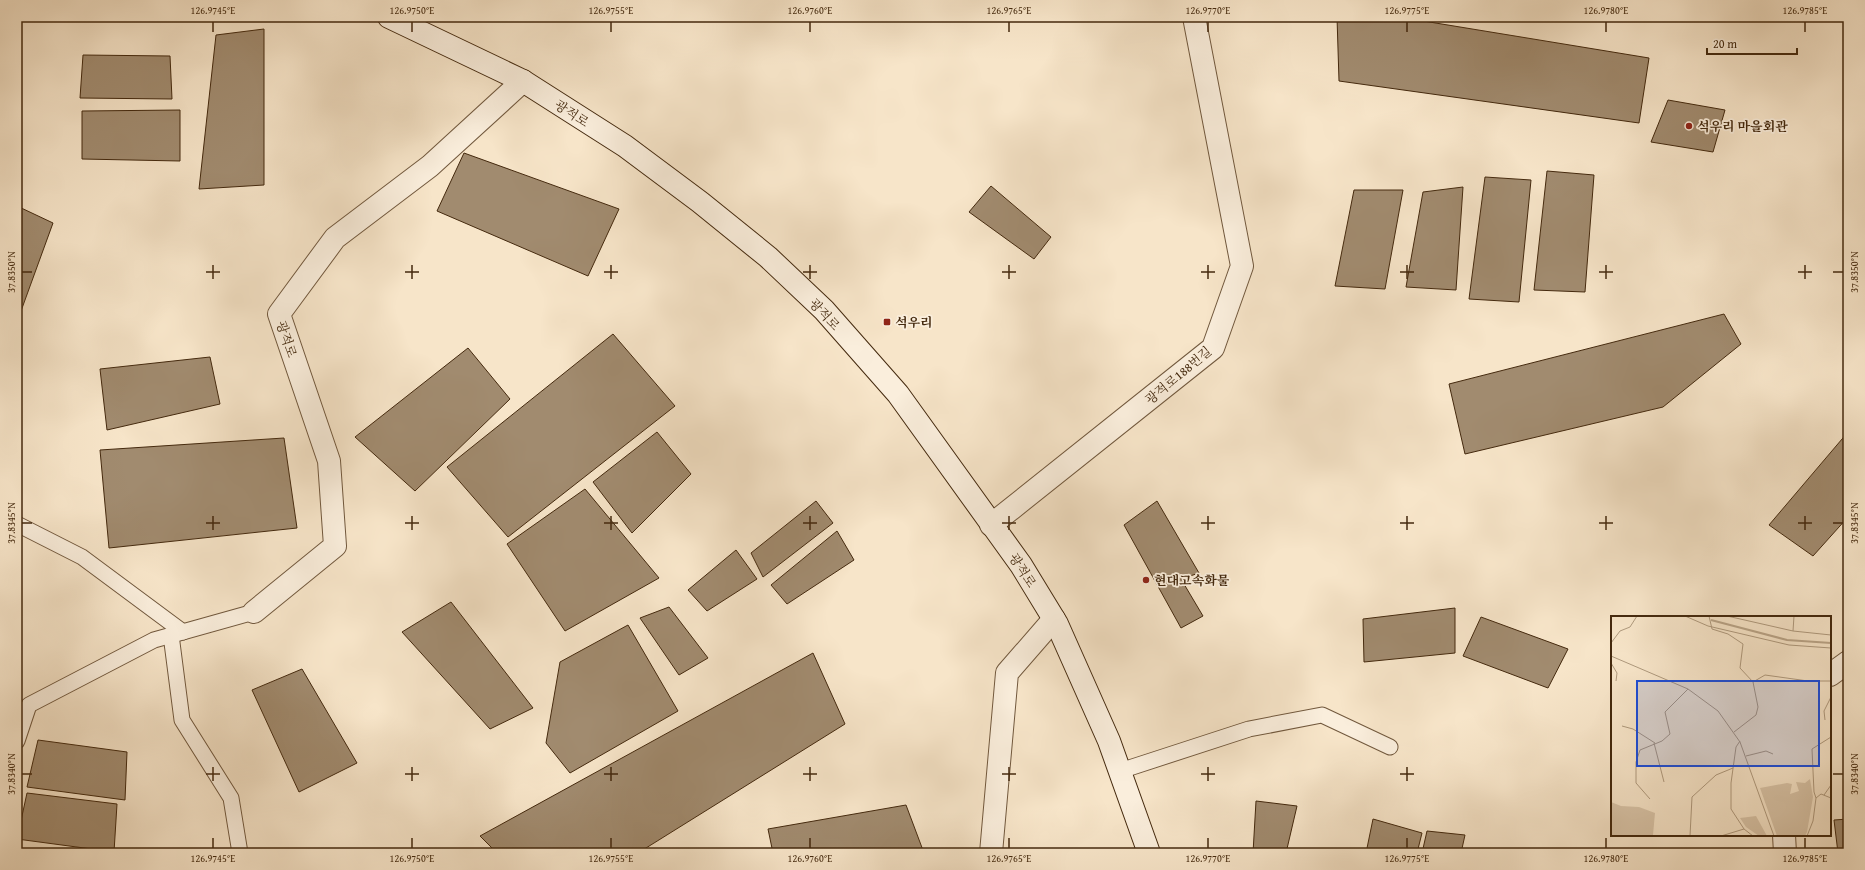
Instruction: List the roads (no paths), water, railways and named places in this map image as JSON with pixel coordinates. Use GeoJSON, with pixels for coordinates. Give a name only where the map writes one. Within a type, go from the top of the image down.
{"type":"FeatureCollection","features":[{"type":"Feature","properties":{"kind":"street","name":"광적로"},"geometry":{"type":"LineString","coordinates":[[389,17],[523,81],[624,146],[700,202],[774,262],[824,310],[898,394],[1021,565],[1054,619],[1109,742],[1149,853]]}},
{"type":"Feature","properties":{"kind":"street","name":"광적로188번길"},"geometry":{"type":"LineString","coordinates":[[991,525],[1213,348],[1242,266],[1194,17]]}},
{"type":"Feature","properties":{"kind":"street","name":"광적로"},"geometry":{"type":"LineString","coordinates":[[254,612],[335,546],[329,461],[279,314],[335,238],[430,166],[523,81]]}},
{"type":"Feature","properties":{"kind":"street"},"geometry":{"type":"LineString","coordinates":[[990,853],[1007,673],[1054,619]]}},
{"type":"Feature","properties":{"kind":"street"},"geometry":{"type":"LineString","coordinates":[[1831,674],[1848,662]]}},
{"type":"Feature","properties":{"kind":"street"},"geometry":{"type":"LineString","coordinates":[[1784,836],[1785,853]]}},
{"type":"Feature","properties":{"kind":"lane"},"geometry":{"type":"LineString","coordinates":[[17,524],[82,557],[177,633],[182,720],[231,798],[240,853]]}},
{"type":"Feature","properties":{"kind":"lane"},"geometry":{"type":"LineString","coordinates":[[17,741],[29,705],[154,640],[254,612]]}},
{"type":"Feature","properties":{"kind":"lane"},"geometry":{"type":"LineString","coordinates":[[1120,771],[1249,730],[1322,715],[1390,746]]}},
{"type":"Feature","properties":{"kind":"place","name":"석우리 마을회관"},"geometry":{"type":"Point","coordinates":[1689,126]}},
{"type":"Feature","properties":{"kind":"place","name":"석우리"},"geometry":{"type":"Point","coordinates":[887,322]}},
{"type":"Feature","properties":{"kind":"place","name":"현대고속화물"},"geometry":{"type":"Point","coordinates":[1146,580]}}]}
